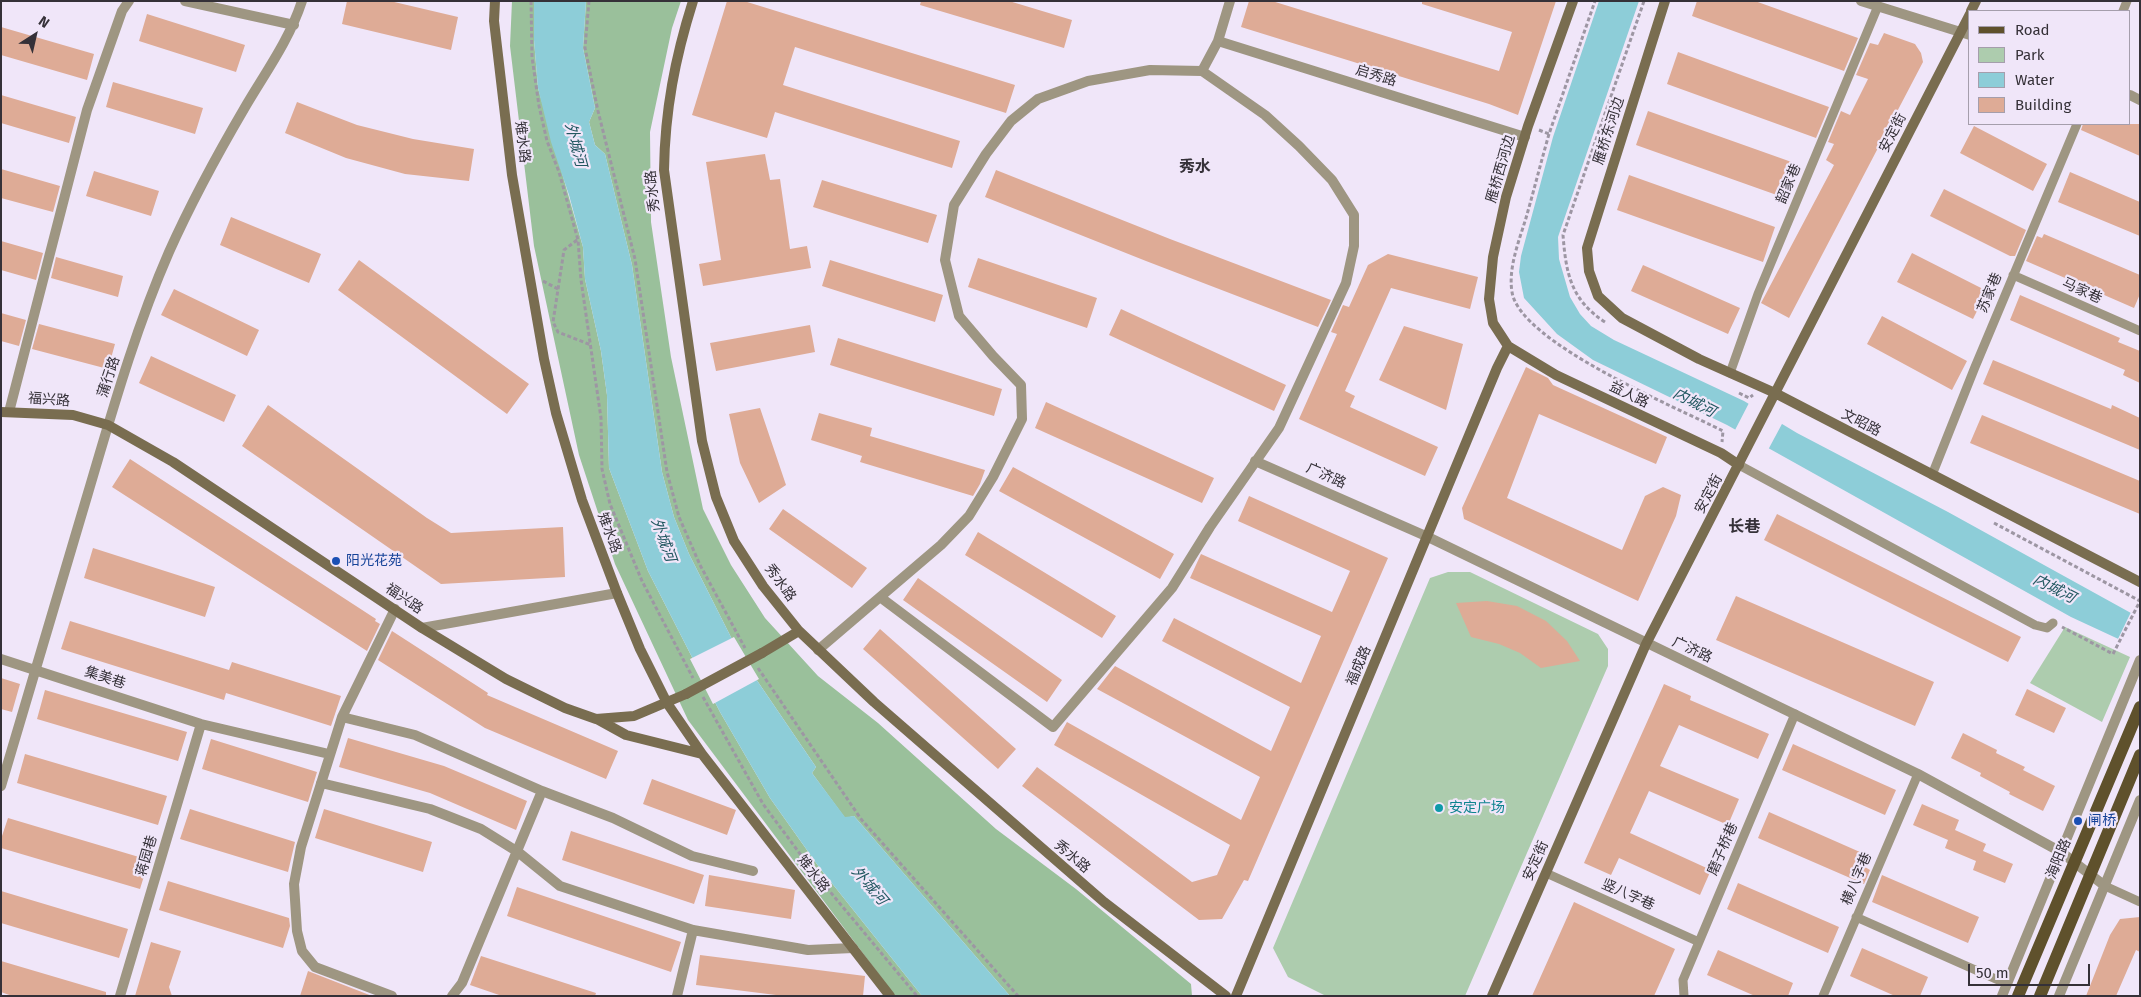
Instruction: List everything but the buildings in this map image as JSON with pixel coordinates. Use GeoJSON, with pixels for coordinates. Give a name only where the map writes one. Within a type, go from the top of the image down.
{"type":"FeatureCollection","features":[{"type":"Feature","properties":{"kind":"main road","name":"海阳路"},"geometry":{"type":"LineString","coordinates":[[2018,996],[2140,707]]}},
{"type":"Feature","properties":{"kind":"main road"},"geometry":{"type":"LineString","coordinates":[[2040,996],[2140,755]]}},
{"type":"Feature","properties":{"kind":"street"},"geometry":{"type":"LineString","coordinates":[[5,412],[87,110],[122,11],[130,1]]}},
{"type":"Feature","properties":{"kind":"street"},"geometry":{"type":"LineString","coordinates":[[185,1],[294,26]]}},
{"type":"Feature","properties":{"kind":"street","name":"蒲行路"},"geometry":{"type":"LineString","coordinates":[[1,786],[108,425],[147,308],[169,252],[215,160],[294,26],[302,1]]}},
{"type":"Feature","properties":{"kind":"street","name":"雉水路"},"geometry":{"type":"LineString","coordinates":[[495,1],[494,21],[512,175],[544,359],[556,413],[582,500],[617,593],[640,648],[668,703],[702,754],[890,996]]}},
{"type":"Feature","properties":{"kind":"street","name":"秀水路"},"geometry":{"type":"LineString","coordinates":[[693,1],[672,78],[664,127],[664,170],[701,432],[716,497],[734,541],[763,586],[818,650],[1051,857],[1172,956],[1226,996]]}},
{"type":"Feature","properties":{"kind":"street"},"geometry":{"type":"LineString","coordinates":[[1202,71],[1218,42],[1230,1]]}},
{"type":"Feature","properties":{"kind":"street","name":"雁桥西河边"},"geometry":{"type":"LineString","coordinates":[[1508,346],[1493,323],[1490,299],[1493,256],[1506,197],[1528,126],[1573,1]]}},
{"type":"Feature","properties":{"kind":"street","name":"雁桥东河边"},"geometry":{"type":"LineString","coordinates":[[1589,271],[1587,248],[1665,1]]}},
{"type":"Feature","properties":{"kind":"street"},"geometry":{"type":"LineString","coordinates":[[1861,1],[1965,33]]}},
{"type":"Feature","properties":{"kind":"street","name":"安定街"},"geometry":{"type":"LineString","coordinates":[[1492,996],[1646,644],[1770,403],[1965,33]]}},
{"type":"Feature","properties":{"kind":"street","name":"启秀路"},"geometry":{"type":"LineString","coordinates":[[1218,42],[1525,137]]}},
{"type":"Feature","properties":{"kind":"street"},"geometry":{"type":"LineString","coordinates":[[818,650],[880,597],[941,545],[969,516],[993,478],[1022,419],[1021,385],[993,356],[960,316],[945,260],[954,205],[986,154],[1011,121],[1038,99],[1088,81],[1150,70],[1202,71],[1265,115],[1332,180],[1354,215],[1354,246],[1346,283],[1279,428],[1255,461],[1172,588],[1053,727],[880,597]]}},
{"type":"Feature","properties":{"kind":"street","name":"文昭路"},"geometry":{"type":"LineString","coordinates":[[1589,271],[1598,296],[1622,318],[1775,394],[2140,582]]}},
{"type":"Feature","properties":{"kind":"street","name":"益人路"},"geometry":{"type":"LineString","coordinates":[[1508,346],[1556,375],[1741,462]]}},
{"type":"Feature","properties":{"kind":"street","name":"福成路"},"geometry":{"type":"LineString","coordinates":[[1236,996],[1497,368],[1508,346]]}},
{"type":"Feature","properties":{"kind":"street","name":"福兴路"},"geometry":{"type":"LineString","coordinates":[[5,412],[73,415],[108,425],[173,462],[422,628],[536,695],[596,719],[634,716],[668,703],[800,631]]}},
{"type":"Feature","properties":{"kind":"street","name":"广济路"},"geometry":{"type":"LineString","coordinates":[[1255,461],[1428,537],[1918,774],[2061,852],[2075,861],[2104,886]]}},
{"type":"Feature","properties":{"kind":"street"},"geometry":{"type":"LineString","coordinates":[[422,628],[617,593]]}},
{"type":"Feature","properties":{"kind":"street"},"geometry":{"type":"LineString","coordinates":[[392,996],[315,968],[302,951],[296,931],[294,884],[301,847],[342,717],[395,609]]}},
{"type":"Feature","properties":{"kind":"street","name":"集美巷"},"geometry":{"type":"LineString","coordinates":[[1,659],[201,724],[329,754]]}},
{"type":"Feature","properties":{"kind":"street"},"geometry":{"type":"LineString","coordinates":[[2002,996],[2139,662]]}},
{"type":"Feature","properties":{"kind":"street"},"geometry":{"type":"LineString","coordinates":[[342,717],[415,735],[542,791],[613,818],[692,856],[753,871]]}},
{"type":"Feature","properties":{"kind":"street"},"geometry":{"type":"LineString","coordinates":[[596,719],[626,735],[702,754]]}},
{"type":"Feature","properties":{"kind":"street","name":"蒋园巷"},"geometry":{"type":"LineString","coordinates":[[120,996],[201,724]]}},
{"type":"Feature","properties":{"kind":"street"},"geometry":{"type":"LineString","coordinates":[[321,783],[430,810],[482,829],[518,852],[560,886],[693,930],[808,950],[853,948]]}},
{"type":"Feature","properties":{"kind":"street"},"geometry":{"type":"LineString","coordinates":[[452,996],[462,983],[542,791]]}},
{"type":"Feature","properties":{"kind":"street"},"geometry":{"type":"LineString","coordinates":[[2059,996],[2140,800]]}},
{"type":"Feature","properties":{"kind":"street"},"geometry":{"type":"LineString","coordinates":[[677,996],[693,930]]}},
{"type":"Feature","properties":{"kind":"lane","name":"韶家巷"},"geometry":{"type":"LineString","coordinates":[[1730,373],[1758,294],[1878,6]]}},
{"type":"Feature","properties":{"kind":"lane","name":"苏家巷"},"geometry":{"type":"LineString","coordinates":[[1932,475],[2077,125]]}},
{"type":"Feature","properties":{"kind":"lane","name":"马家巷"},"geometry":{"type":"LineString","coordinates":[[2013,276],[2140,331]]}},
{"type":"Feature","properties":{"kind":"lane"},"geometry":{"type":"LineString","coordinates":[[1741,462],[2035,625],[2047,628],[2053,623]]}},
{"type":"Feature","properties":{"kind":"lane","name":"磨子桥巷"},"geometry":{"type":"LineString","coordinates":[[1684,996],[1683,980],[1794,714]]}},
{"type":"Feature","properties":{"kind":"lane","name":"横八字巷"},"geometry":{"type":"LineString","coordinates":[[1823,996],[1918,774]]}},
{"type":"Feature","properties":{"kind":"lane","name":"竖八字巷"},"geometry":{"type":"LineString","coordinates":[[1546,873],[1699,942]]}},
{"type":"Feature","properties":{"kind":"lane"},"geometry":{"type":"LineString","coordinates":[[2104,886],[2140,902]]}},
{"type":"Feature","properties":{"kind":"lane"},"geometry":{"type":"LineString","coordinates":[[1856,917],[2007,984]]}},
{"type":"Feature","properties":{"kind":"path"},"geometry":{"type":"LineString","coordinates":[[531,1],[532,57],[539,106],[547,141],[578,240],[602,418],[602,469],[610,504],[642,581],[696,685]]}},
{"type":"Feature","properties":{"kind":"path"},"geometry":{"type":"LineString","coordinates":[[1595,1],[1549,134],[1515,255],[1512,293],[1519,308],[1534,326],[1588,363],[1724,431],[1721,453]]}},
{"type":"Feature","properties":{"kind":"path"},"geometry":{"type":"LineString","coordinates":[[1611,326],[1582,304],[1568,272],[1563,236],[1644,1]]}},
{"type":"Feature","properties":{"kind":"path"},"geometry":{"type":"LineString","coordinates":[[1528,126],[1549,134]]}},
{"type":"Feature","properties":{"kind":"path"},"geometry":{"type":"LineString","coordinates":[[578,240],[564,250],[553,322],[558,332],[591,345]]}},
{"type":"Feature","properties":{"kind":"path"},"geometry":{"type":"LineString","coordinates":[[1732,389],[1749,398],[1763,388]]}},
{"type":"Feature","properties":{"kind":"path"},"geometry":{"type":"LineString","coordinates":[[2113,654],[2140,601]]}},
{"type":"Feature","properties":{"kind":"path"},"geometry":{"type":"LineString","coordinates":[[701,693],[763,804],[812,870],[917,996]]}},
{"type":"Feature","properties":{"kind":"green space"},"geometry":{"type":"Polygon","coordinates":[[[512,1],[534,1],[534,40],[538,88],[583,247],[585,279],[601,351],[607,395],[609,468],[648,571],[720,712],[770,798],[819,867],[922,996],[895,996],[688,720],[615,564],[579,455],[534,246],[510,46],[512,1]]]}},
{"type":"Feature","properties":{"kind":"green space"},"geometry":{"type":"Polygon","coordinates":[[[586,1],[681,1],[672,28],[650,132],[651,222],[671,357],[703,509],[731,565],[765,618],[818,676],[878,723],[996,829],[1076,889],[1191,984],[1192,996],[1010,996],[854,816],[845,818],[812,773],[816,767],[741,657],[689,554],[674,517],[662,472],[632,265],[605,154],[595,145],[589,122],[595,108],[583,48],[586,1]]]}},
{"type":"Feature","properties":{"kind":"green space","name":"安定广场"},"geometry":{"type":"Polygon","coordinates":[[[1448,572],[1470,572],[1598,634],[1608,649],[1608,666],[1465,996],[1326,996],[1288,977],[1273,948],[1430,578],[1448,572]]]}},
{"type":"Feature","properties":{"kind":"green space"},"geometry":{"type":"Polygon","coordinates":[[[2065,627],[2130,657],[2102,722],[2030,683],[2065,627]]]}},
{"type":"Feature","properties":{"kind":"water","name":"外城河"},"geometry":{"type":"Polygon","coordinates":[[[534,1],[586,1],[583,48],[595,108],[589,122],[595,145],[605,154],[632,265],[662,472],[674,517],[689,554],[741,657],[816,767],[812,773],[845,817],[854,816],[1010,996],[922,996],[819,867],[770,798],[720,712],[648,571],[609,468],[607,395],[601,351],[585,279],[583,247],[569,195],[551,142],[538,88],[534,40],[534,1]]]}},
{"type":"Feature","properties":{"kind":"water","name":"内城河"},"geometry":{"type":"Polygon","coordinates":[[[1599,1],[1639,1],[1558,237],[1559,259],[1570,297],[1580,314],[1591,326],[1614,340],[1744,401],[1797,433],[1948,512],[2140,618],[2140,649],[2071,617],[1727,425],[1593,360],[1557,334],[1524,298],[1519,272],[1521,256],[1553,137],[1599,1]]]}},
{"type":"Feature","properties":{"kind":"pier"},"geometry":{"type":"Polygon","coordinates":[[[1750,401],[1783,422],[1768,450],[1734,432],[1750,401]]]}},
{"type":"Feature","properties":{"kind":"pier"},"geometry":{"type":"Polygon","coordinates":[[[2132,610],[2140,615],[2140,651],[2117,641],[2132,610]]]}},
{"type":"Feature","properties":{"kind":"pier"},"geometry":{"type":"Polygon","coordinates":[[[734,637],[759,679],[713,704],[690,659],[734,637]]]}},
{"type":"Feature","properties":{"kind":"place","name":"阳光花苑"},"geometry":{"type":"Point","coordinates":[336,561]}},
{"type":"Feature","properties":{"kind":"place","name":"安定广场"},"geometry":{"type":"Point","coordinates":[1439,808]}},
{"type":"Feature","properties":{"kind":"place","name":"闸桥"},"geometry":{"type":"Point","coordinates":[2078,821]}},
{"type":"Feature","properties":{"kind":"district","name":"秀水"},"geometry":{"type":"Point","coordinates":[1195,168]}},
{"type":"Feature","properties":{"kind":"district","name":"长巷"},"geometry":{"type":"Point","coordinates":[1744,528]}}]}
